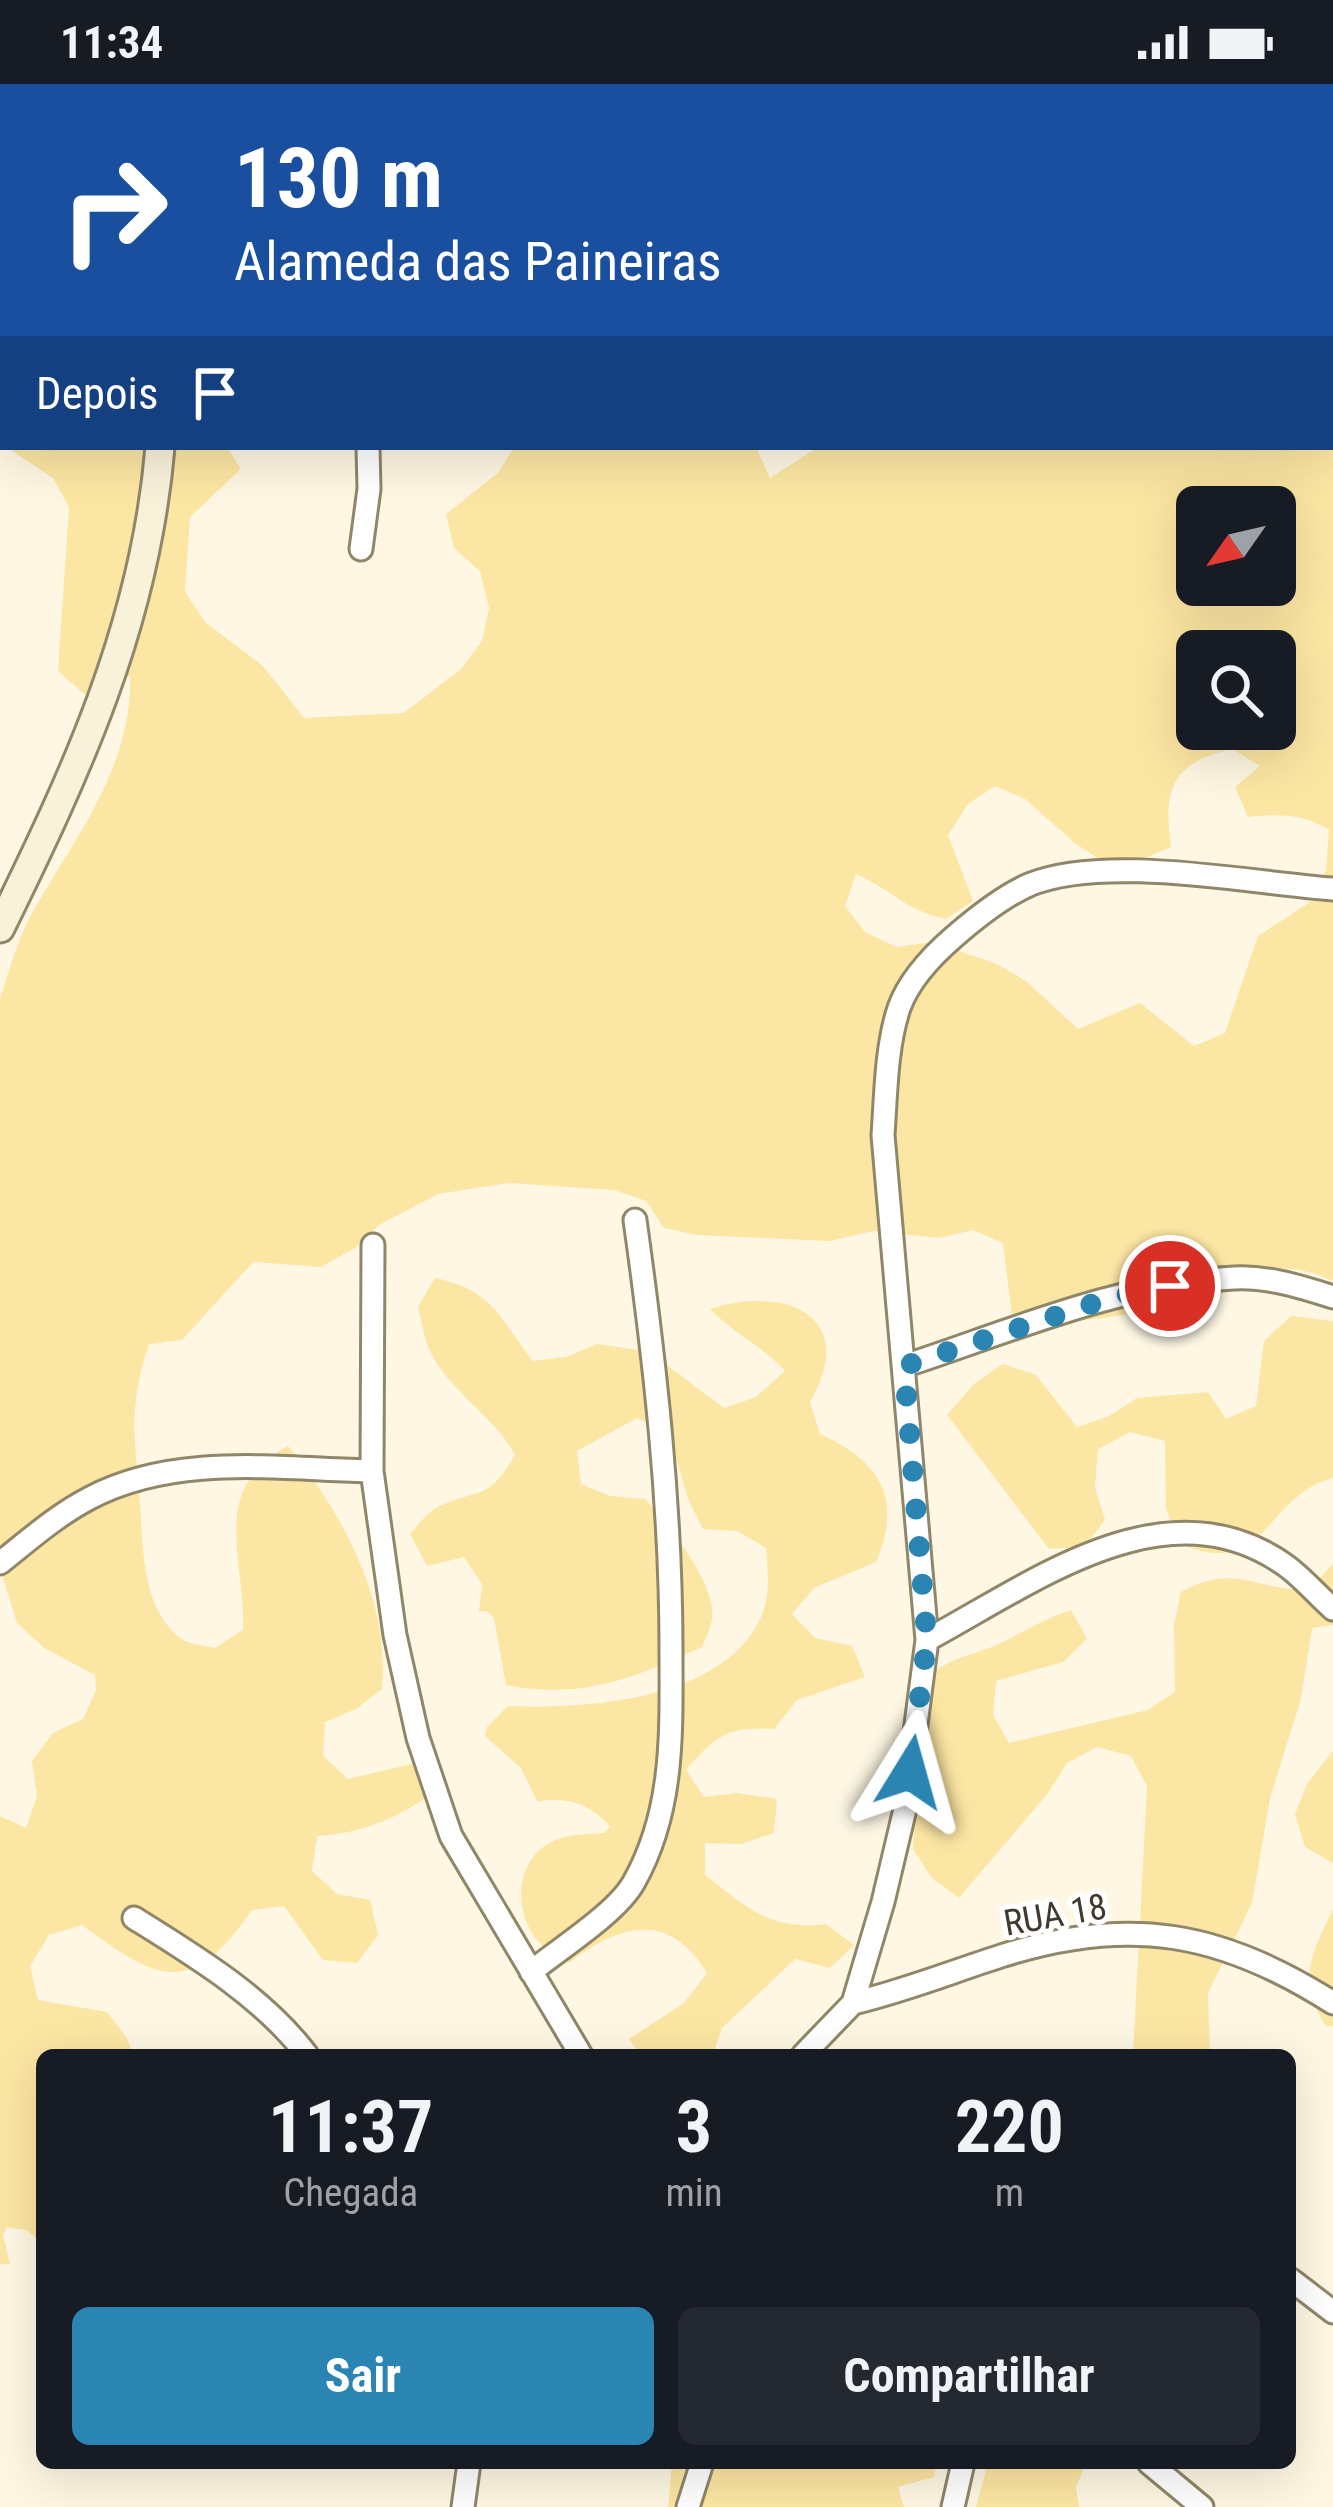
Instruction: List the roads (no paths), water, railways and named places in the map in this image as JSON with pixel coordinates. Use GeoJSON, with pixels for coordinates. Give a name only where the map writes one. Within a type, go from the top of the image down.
{"type":"FeatureCollection","features":[{"type":"Feature","properties":{"kind":"main road"},"geometry":{"type":"LineString","coordinates":[[0,928],[79,768],[115,669],[154,516],[160,450]]}},
{"type":"Feature","properties":{"kind":"street"},"geometry":{"type":"LineString","coordinates":[[361,549],[369,489],[368,450]]}},
{"type":"Feature","properties":{"kind":"street"},"geometry":{"type":"LineString","coordinates":[[809,2049],[853,2003],[904,1809],[927,1640],[883,1136],[887,1073],[900,1005],[932,955],[970,923],[1030,885],[1077,872],[1140,872],[1333,889]]}},
{"type":"Feature","properties":{"kind":"street"},"geometry":{"type":"LineString","coordinates":[[531,1972],[632,1886],[664,1809],[671,1751],[671,1546],[656,1370],[635,1220]]}},
{"type":"Feature","properties":{"kind":"street"},"geometry":{"type":"LineString","coordinates":[[373,1245],[372,1471],[395,1635],[418,1738],[451,1836],[577,2049]]}},
{"type":"Feature","properties":{"kind":"street"},"geometry":{"type":"LineString","coordinates":[[904,1366],[1113,1297],[1170,1286],[1238,1277],[1292,1284],[1333,1297]]}},
{"type":"Feature","properties":{"kind":"street"},"geometry":{"type":"LineString","coordinates":[[0,1563],[92,1497],[145,1476],[212,1467],[372,1471]]}},
{"type":"Feature","properties":{"kind":"street"},"geometry":{"type":"LineString","coordinates":[[927,1640],[1101,1545],[1153,1534],[1240,1542],[1285,1565],[1333,1609]]}},
{"type":"Feature","properties":{"kind":"street"},"geometry":{"type":"LineString","coordinates":[[134,1918],[199,1958],[268,2013],[301,2049]]}},
{"type":"Feature","properties":{"kind":"street","name":"RUA 18"},"geometry":{"type":"LineString","coordinates":[[853,2003],[912,1989],[1003,1955],[1090,1934],[1150,1934],[1222,1946],[1277,1967],[1333,2003]]}},
{"type":"Feature","properties":{"kind":"street"},"geometry":{"type":"LineString","coordinates":[[1296,2284],[1333,2312]]}},
{"type":"Feature","properties":{"kind":"street"},"geometry":{"type":"LineString","coordinates":[[463,2507],[469,2469]]}},
{"type":"Feature","properties":{"kind":"street"},"geometry":{"type":"LineString","coordinates":[[688,2507],[700,2469]]}},
{"type":"Feature","properties":{"kind":"street"},"geometry":{"type":"LineString","coordinates":[[953,2507],[962,2469]]}},
{"type":"Feature","properties":{"kind":"street"},"geometry":{"type":"LineString","coordinates":[[1156,2469],[1202,2507]]}}]}
